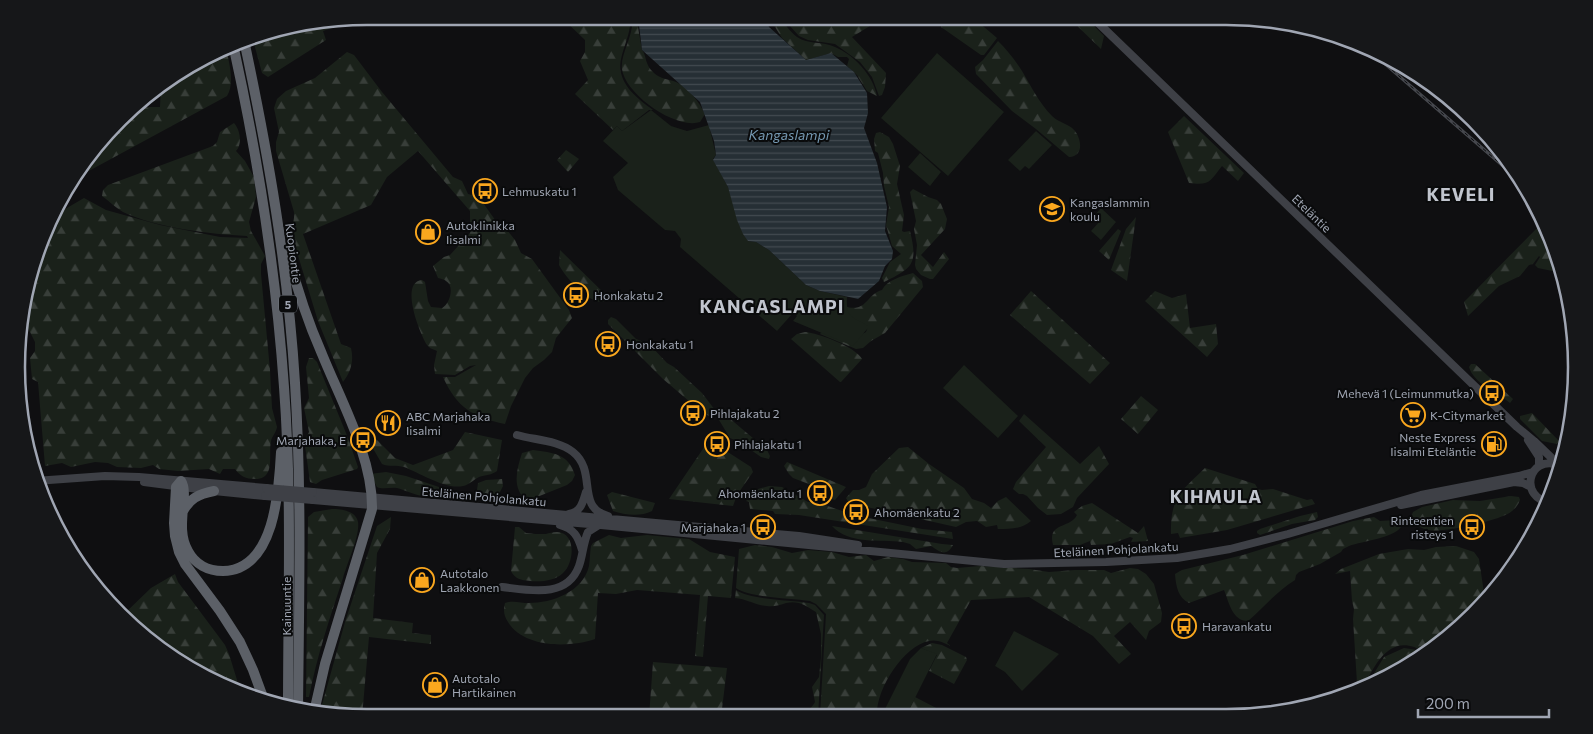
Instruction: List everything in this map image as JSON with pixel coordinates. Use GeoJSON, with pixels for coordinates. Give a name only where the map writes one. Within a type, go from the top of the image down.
{"type":"FeatureCollection","features":[{"type":"Feature","properties":{"kind":"highway","name":"Kuopiontie"},"geometry":{"type":"LineString","coordinates":[[246,47],[276,210],[288,303],[295,382],[293,502]]}},
{"type":"Feature","properties":{"kind":"highway","name":"Kuopiontie"},"geometry":{"type":"LineString","coordinates":[[235,52],[248,114],[267,224],[276,295],[293,502]]}},
{"type":"Feature","properties":{"kind":"highway"},"geometry":{"type":"LineString","coordinates":[[276,210],[302,304],[358,442],[372,502],[325,664],[316,705]]}},
{"type":"Feature","properties":{"kind":"highway"},"geometry":{"type":"LineString","coordinates":[[180,485],[181,516],[185,545],[192,558],[204,567],[220,571],[238,568],[255,556],[263,545],[269,531],[276,505],[284,389]]}},
{"type":"Feature","properties":{"kind":"highway"},"geometry":{"type":"LineString","coordinates":[[180,485],[174,530],[179,552],[185,564],[220,611],[240,642],[261,692]]}},
{"type":"Feature","properties":{"kind":"highway"},"geometry":{"type":"LineString","coordinates":[[181,516],[185,508],[196,496],[214,492]]}},
{"type":"Feature","properties":{"kind":"highway","name":"Kainuuntie"},"geometry":{"type":"LineString","coordinates":[[288,699],[293,502]]}},
{"type":"Feature","properties":{"kind":"highway","name":"Kainuuntie"},"geometry":{"type":"LineString","coordinates":[[293,502],[298,701]]}},
{"type":"Feature","properties":{"kind":"main road","name":"Eteläntie"},"geometry":{"type":"LineString","coordinates":[[1100,25],[1517,427],[1555,460]]}},
{"type":"Feature","properties":{"kind":"main road","name":"Eteläntie"},"geometry":{"type":"LineString","coordinates":[[1517,427],[1539,457],[1539,466]]}},
{"type":"Feature","properties":{"kind":"main road"},"geometry":{"type":"LineString","coordinates":[[517,435],[556,444],[571,451],[584,468],[589,502],[594,509],[600,514],[625,520]]}},
{"type":"Feature","properties":{"kind":"main road"},"geometry":{"type":"LineString","coordinates":[[1541,499],[1538,498],[1531,487],[1533,472],[1539,466],[1548,463],[1554,464]]}},
{"type":"Feature","properties":{"kind":"main road","name":"Eteläinen Pohjolankatu"},"geometry":{"type":"LineString","coordinates":[[1351,516],[1362,511],[1421,495],[1533,472]]}},
{"type":"Feature","properties":{"kind":"main road","name":"Eteläinen Pohjolankatu"},"geometry":{"type":"LineString","coordinates":[[44,480],[106,476],[180,485],[372,502],[518,514],[565,515],[625,520],[799,536],[907,555]]}},
{"type":"Feature","properties":{"kind":"main road","name":"Eteläinen Pohjolankatu"},"geometry":{"type":"LineString","coordinates":[[518,514],[546,521],[1004,564],[1177,558],[1256,543],[1351,516],[1514,482],[1523,483],[1531,487]]}},
{"type":"Feature","properties":{"kind":"main road","name":"Eteläinen Pohjolankatu"},"geometry":{"type":"LineString","coordinates":[[180,485],[214,492],[265,492]]}},
{"type":"Feature","properties":{"kind":"main road"},"geometry":{"type":"LineString","coordinates":[[565,515],[573,514],[579,510],[582,506],[587,487]]}},
{"type":"Feature","properties":{"kind":"main road"},"geometry":{"type":"LineString","coordinates":[[546,521],[567,527],[574,532],[579,539],[582,551]]}},
{"type":"Feature","properties":{"kind":"main road"},"geometry":{"type":"LineString","coordinates":[[502,587],[537,591],[557,588],[570,579],[576,571],[588,532],[601,525]]}},
{"type":"Feature","properties":{"kind":"green space"},"geometry":{"type":"Polygon","coordinates":[[[569,25],[630,25],[621,59],[622,75],[624,82],[634,95],[653,110],[649,110],[622,131],[617,126],[613,130],[575,94],[588,80],[580,61],[585,52],[585,40],[569,25]]]}},
{"type":"Feature","properties":{"kind":"green space"},"geometry":{"type":"Polygon","coordinates":[[[632,25],[638,25],[642,50],[651,70],[662,78],[681,85],[697,100],[705,114],[700,122],[678,121],[653,108],[632,89],[625,79],[622,69],[623,57],[632,25]]]}},
{"type":"Feature","properties":{"kind":"green space"},"geometry":{"type":"Polygon","coordinates":[[[774,25],[786,25],[792,33],[801,39],[830,45],[849,55],[867,73],[877,96],[867,91],[857,75],[847,66],[849,59],[847,57],[838,57],[831,53],[806,60],[782,38],[774,25]]]}},
{"type":"Feature","properties":{"kind":"green space"},"geometry":{"type":"Polygon","coordinates":[[[789,25],[871,25],[852,37],[886,73],[885,87],[882,95],[879,96],[872,77],[860,62],[835,44],[808,40],[799,36],[789,25]]]}},
{"type":"Feature","properties":{"kind":"green space"},"geometry":{"type":"Polygon","coordinates":[[[942,25],[982,25],[997,38],[984,55],[981,55],[941,27],[942,25]]]}},
{"type":"Feature","properties":{"kind":"green space"},"geometry":{"type":"Polygon","coordinates":[[[1076,25],[1093,25],[1104,36],[1101,49],[1076,25]]]}},
{"type":"Feature","properties":{"kind":"green space"},"geometry":{"type":"Polygon","coordinates":[[[335,27],[323,31],[326,40],[268,77],[262,73],[254,44],[300,32],[335,27]]]}},
{"type":"Feature","properties":{"kind":"green space"},"geometry":{"type":"Polygon","coordinates":[[[998,41],[1017,63],[1047,111],[1055,119],[1075,131],[1079,138],[1079,152],[1069,157],[1012,111],[976,74],[975,67],[998,41]]]}},
{"type":"Feature","properties":{"kind":"green space"},"geometry":{"type":"Polygon","coordinates":[[[347,52],[354,55],[382,92],[453,177],[462,181],[468,194],[476,196],[481,200],[498,224],[507,230],[515,240],[521,253],[532,259],[569,310],[572,318],[556,338],[552,352],[533,368],[525,378],[511,406],[505,424],[475,414],[460,404],[448,388],[443,377],[455,377],[476,365],[470,366],[455,375],[435,374],[434,365],[437,351],[427,345],[416,320],[412,299],[412,289],[415,283],[422,280],[425,282],[428,301],[431,307],[442,308],[445,306],[451,291],[449,283],[438,278],[433,266],[444,257],[450,255],[470,233],[470,211],[418,151],[387,177],[371,205],[303,234],[341,344],[351,348],[351,366],[343,382],[318,321],[293,239],[294,212],[276,151],[279,132],[274,108],[277,99],[286,91],[315,78],[347,52]]]}},
{"type":"Feature","properties":{"kind":"green space"},"geometry":{"type":"Polygon","coordinates":[[[937,53],[1004,112],[948,176],[881,118],[937,53]]]}},
{"type":"Feature","properties":{"kind":"green space"},"geometry":{"type":"Polygon","coordinates":[[[228,55],[231,85],[227,96],[86,172],[125,125],[145,108],[160,107],[161,95],[196,71],[228,55]]]}},
{"type":"Feature","properties":{"kind":"green space"},"geometry":{"type":"Polygon","coordinates":[[[651,110],[671,126],[687,131],[709,125],[716,155],[713,159],[728,187],[748,241],[756,242],[769,250],[806,285],[820,291],[847,297],[847,309],[851,316],[868,326],[853,346],[793,321],[797,316],[793,313],[777,331],[680,247],[681,239],[675,231],[665,230],[618,190],[613,177],[628,163],[603,141],[617,126],[622,131],[651,110]]]}},
{"type":"Feature","properties":{"kind":"green space"},"geometry":{"type":"Polygon","coordinates":[[[1184,116],[1244,173],[1238,181],[1222,166],[1206,183],[1189,183],[1168,132],[1184,116]]]}},
{"type":"Feature","properties":{"kind":"green space"},"geometry":{"type":"Polygon","coordinates":[[[234,123],[238,130],[240,138],[236,151],[245,161],[254,177],[256,197],[249,222],[251,231],[265,256],[261,264],[261,274],[272,408],[277,427],[271,441],[270,465],[266,475],[255,479],[244,477],[235,469],[223,469],[220,474],[209,469],[178,471],[159,469],[153,465],[141,468],[117,467],[108,463],[95,462],[71,467],[62,463],[45,466],[38,382],[32,379],[30,358],[35,351],[35,342],[28,327],[43,257],[60,216],[63,210],[84,198],[106,210],[160,225],[220,237],[248,238],[247,236],[200,232],[137,218],[118,209],[102,196],[103,190],[108,185],[213,146],[217,142],[220,132],[234,123]]]}},
{"type":"Feature","properties":{"kind":"green space"},"geometry":{"type":"Polygon","coordinates":[[[1036,131],[1052,145],[1029,169],[1025,166],[1020,171],[1008,160],[1036,131]]]}},
{"type":"Feature","properties":{"kind":"green space"},"geometry":{"type":"Polygon","coordinates":[[[880,132],[889,137],[900,166],[897,184],[904,215],[902,231],[910,231],[913,251],[911,264],[901,273],[884,282],[882,278],[890,262],[901,254],[892,246],[886,225],[889,207],[878,153],[875,151],[874,139],[876,133],[880,132]]]}},
{"type":"Feature","properties":{"kind":"green space"},"geometry":{"type":"Polygon","coordinates":[[[566,150],[579,159],[568,172],[557,160],[566,150]]]}},
{"type":"Feature","properties":{"kind":"green space"},"geometry":{"type":"Polygon","coordinates":[[[920,153],[941,172],[930,186],[908,167],[920,153]]]}},
{"type":"Feature","properties":{"kind":"green space"},"geometry":{"type":"Polygon","coordinates":[[[913,189],[937,200],[941,204],[947,219],[945,229],[921,255],[933,267],[944,252],[949,259],[933,279],[921,275],[915,265],[917,245],[914,229],[916,221],[910,192],[913,189]]]}},
{"type":"Feature","properties":{"kind":"green space"},"geometry":{"type":"Polygon","coordinates":[[[1101,208],[1116,222],[1101,240],[1091,231],[1100,221],[1094,216],[1101,208]]]}},
{"type":"Feature","properties":{"kind":"green space"},"geometry":{"type":"Polygon","coordinates":[[[1136,217],[1127,281],[1111,270],[1126,229],[1136,217]]]}},
{"type":"Feature","properties":{"kind":"green space"},"geometry":{"type":"Polygon","coordinates":[[[1538,227],[1554,271],[1538,268],[1535,265],[1539,256],[1520,276],[1499,286],[1468,316],[1464,302],[1538,227]]]}},
{"type":"Feature","properties":{"kind":"green space"},"geometry":{"type":"Polygon","coordinates":[[[1118,229],[1121,231],[1109,260],[1099,251],[1118,229]]]}},
{"type":"Feature","properties":{"kind":"green space"},"geometry":{"type":"Polygon","coordinates":[[[560,250],[609,298],[603,302],[597,301],[578,289],[559,265],[560,250]]]}},
{"type":"Feature","properties":{"kind":"green space"},"geometry":{"type":"Polygon","coordinates":[[[913,273],[922,281],[923,287],[885,333],[863,348],[856,349],[820,334],[822,332],[861,335],[866,332],[867,329],[850,316],[844,306],[852,308],[862,306],[891,281],[913,273]]]}},
{"type":"Feature","properties":{"kind":"green space"},"geometry":{"type":"Polygon","coordinates":[[[1031,291],[1110,363],[1090,384],[1010,315],[1031,291]]]}},
{"type":"Feature","properties":{"kind":"green space"},"geometry":{"type":"Polygon","coordinates":[[[1155,291],[1172,298],[1186,294],[1190,328],[1216,324],[1218,344],[1207,357],[1145,301],[1155,291]]]}},
{"type":"Feature","properties":{"kind":"green space"},"geometry":{"type":"Polygon","coordinates":[[[611,317],[616,319],[636,339],[649,344],[667,363],[674,367],[702,393],[715,410],[709,416],[703,413],[663,379],[608,324],[608,320],[611,317]]]}},
{"type":"Feature","properties":{"kind":"green space"},"geometry":{"type":"Polygon","coordinates":[[[805,332],[845,345],[862,359],[840,382],[791,339],[797,334],[805,332]]]}},
{"type":"Feature","properties":{"kind":"green space"},"geometry":{"type":"Polygon","coordinates":[[[309,358],[313,358],[317,362],[358,467],[316,484],[310,482],[305,446],[305,440],[309,432],[304,408],[309,398],[306,367],[309,358]]]}},
{"type":"Feature","properties":{"kind":"green space"},"geometry":{"type":"Polygon","coordinates":[[[1471,364],[1475,364],[1513,399],[1510,403],[1480,383],[1469,367],[1471,364]]]}},
{"type":"Feature","properties":{"kind":"green space"},"geometry":{"type":"Polygon","coordinates":[[[964,365],[1018,416],[998,438],[943,388],[964,365]]]}},
{"type":"Feature","properties":{"kind":"green space"},"geometry":{"type":"Polygon","coordinates":[[[1141,396],[1158,410],[1138,434],[1121,419],[1141,396]]]}},
{"type":"Feature","properties":{"kind":"green space"},"geometry":{"type":"Polygon","coordinates":[[[1532,413],[1559,441],[1557,444],[1542,441],[1520,419],[1520,416],[1532,413]]]}},
{"type":"Feature","properties":{"kind":"green space"},"geometry":{"type":"Polygon","coordinates":[[[1024,414],[1080,464],[1099,446],[1109,464],[1077,498],[1073,507],[1061,514],[1047,515],[1027,496],[1019,494],[1013,489],[1016,482],[1046,447],[1019,421],[1024,414]]]}},
{"type":"Feature","properties":{"kind":"green space"},"geometry":{"type":"Polygon","coordinates":[[[728,417],[767,450],[770,456],[769,459],[761,457],[730,438],[719,420],[728,417]]]}},
{"type":"Feature","properties":{"kind":"green space"},"geometry":{"type":"Polygon","coordinates":[[[465,432],[502,440],[497,471],[479,477],[469,484],[456,487],[433,480],[404,467],[382,464],[367,438],[373,436],[395,458],[413,465],[453,450],[465,432]]]}},
{"type":"Feature","properties":{"kind":"green space"},"geometry":{"type":"Polygon","coordinates":[[[709,440],[751,467],[753,472],[737,495],[733,506],[669,499],[709,440]]]}},
{"type":"Feature","properties":{"kind":"green space"},"geometry":{"type":"Polygon","coordinates":[[[908,447],[964,488],[972,499],[984,503],[991,508],[998,501],[1006,497],[1031,521],[1024,526],[1011,529],[998,529],[997,525],[986,527],[977,521],[966,522],[956,527],[849,503],[846,498],[853,490],[866,487],[872,474],[899,448],[908,447]]]}},
{"type":"Feature","properties":{"kind":"green space"},"geometry":{"type":"Polygon","coordinates":[[[533,450],[559,455],[568,462],[575,475],[567,485],[527,501],[519,490],[517,472],[522,453],[533,450]]]}},
{"type":"Feature","properties":{"kind":"green space"},"geometry":{"type":"Polygon","coordinates":[[[787,462],[846,487],[835,500],[825,497],[814,486],[793,478],[784,466],[787,462]]]}},
{"type":"Feature","properties":{"kind":"green space"},"geometry":{"type":"Polygon","coordinates":[[[1205,468],[1255,484],[1258,489],[1273,489],[1307,500],[1312,499],[1315,504],[1227,530],[1180,538],[1178,533],[1171,534],[1171,522],[1175,503],[1183,489],[1205,468]]]}},
{"type":"Feature","properties":{"kind":"green space"},"geometry":{"type":"Polygon","coordinates":[[[386,472],[406,476],[439,487],[438,493],[428,497],[397,488],[377,487],[370,474],[386,472]]]}},
{"type":"Feature","properties":{"kind":"green space"},"geometry":{"type":"Polygon","coordinates":[[[502,479],[503,486],[498,496],[486,501],[476,497],[478,483],[486,480],[502,479]]]}},
{"type":"Feature","properties":{"kind":"green space"},"geometry":{"type":"Polygon","coordinates":[[[769,486],[782,487],[808,502],[819,503],[854,515],[922,529],[952,532],[953,539],[750,509],[749,502],[746,501],[758,489],[769,486]]]}},
{"type":"Feature","properties":{"kind":"green space"},"geometry":{"type":"Polygon","coordinates":[[[612,492],[655,503],[652,511],[643,514],[632,515],[613,511],[607,495],[612,492]]]}},
{"type":"Feature","properties":{"kind":"green space"},"geometry":{"type":"Polygon","coordinates":[[[1511,496],[1519,497],[1520,500],[1511,512],[1466,526],[1436,531],[1429,530],[1418,526],[1411,517],[1413,512],[1422,507],[1453,500],[1480,501],[1511,496]]]}},
{"type":"Feature","properties":{"kind":"green space"},"geometry":{"type":"Polygon","coordinates":[[[1092,503],[1138,533],[1144,526],[1148,541],[1131,542],[1133,538],[1130,537],[1111,544],[1091,545],[1090,541],[1080,545],[1053,545],[1052,538],[1056,529],[1074,519],[1077,515],[1074,512],[1082,506],[1092,503]]]}},
{"type":"Feature","properties":{"kind":"green space"},"geometry":{"type":"Polygon","coordinates":[[[332,509],[352,513],[357,518],[358,528],[324,637],[309,697],[306,697],[308,517],[314,512],[332,509]]]}},
{"type":"Feature","properties":{"kind":"green space"},"geometry":{"type":"Polygon","coordinates":[[[1317,512],[1318,517],[1315,520],[1292,524],[1260,535],[1257,533],[1260,529],[1317,512]]]}},
{"type":"Feature","properties":{"kind":"green space"},"geometry":{"type":"Polygon","coordinates":[[[391,517],[390,529],[377,553],[373,618],[413,623],[412,633],[431,635],[431,644],[369,637],[363,709],[322,706],[345,622],[377,526],[391,517]]]}},
{"type":"Feature","properties":{"kind":"green space"},"geometry":{"type":"Polygon","coordinates":[[[1374,517],[1380,521],[1397,520],[1402,525],[1393,533],[1349,546],[1320,564],[1299,572],[1295,580],[1276,594],[1248,621],[1238,618],[1224,590],[1189,603],[1182,598],[1178,591],[1175,574],[1182,570],[1243,555],[1353,521],[1374,517]]]}},
{"type":"Feature","properties":{"kind":"green space"},"geometry":{"type":"Polygon","coordinates":[[[832,526],[953,545],[945,552],[931,546],[916,549],[910,544],[903,542],[856,539],[839,532],[832,526]]]}},
{"type":"Feature","properties":{"kind":"green space"},"geometry":{"type":"Polygon","coordinates":[[[515,527],[519,527],[526,533],[546,534],[557,532],[568,537],[572,549],[570,563],[560,576],[548,580],[530,581],[514,576],[511,571],[515,527]]]}},
{"type":"Feature","properties":{"kind":"green space"},"geometry":{"type":"Polygon","coordinates":[[[609,535],[621,538],[647,535],[689,539],[710,552],[735,557],[731,598],[708,596],[703,657],[695,656],[700,595],[637,590],[616,594],[598,593],[595,639],[573,644],[548,644],[536,641],[515,631],[508,622],[504,613],[505,603],[547,601],[565,594],[580,583],[586,575],[589,566],[591,546],[593,543],[609,535]]]}},
{"type":"Feature","properties":{"kind":"green space"},"geometry":{"type":"Polygon","coordinates":[[[755,545],[772,547],[792,553],[808,550],[832,552],[849,557],[866,555],[874,561],[888,557],[912,562],[946,563],[951,567],[957,568],[980,566],[1049,572],[1104,570],[1111,573],[1130,568],[1138,569],[1146,574],[1154,584],[1162,613],[1161,622],[1149,631],[1146,640],[1130,622],[1114,636],[1131,654],[1119,664],[1093,636],[1029,597],[971,600],[947,643],[951,646],[938,641],[929,641],[910,651],[892,671],[881,694],[878,709],[820,709],[826,614],[810,601],[761,596],[736,588],[739,549],[755,545]]]}},
{"type":"Feature","properties":{"kind":"green space"},"geometry":{"type":"Polygon","coordinates":[[[1456,546],[1474,552],[1479,559],[1484,591],[1468,609],[1434,638],[1418,649],[1404,645],[1395,647],[1380,659],[1369,678],[1357,683],[1354,609],[1350,571],[1335,574],[1341,569],[1379,554],[1408,549],[1424,550],[1456,546]]]}},
{"type":"Feature","properties":{"kind":"green space"},"geometry":{"type":"Polygon","coordinates":[[[175,574],[178,582],[225,645],[238,684],[216,674],[177,651],[127,611],[151,588],[175,574]]]}},
{"type":"Feature","properties":{"kind":"green space"},"geometry":{"type":"Polygon","coordinates":[[[736,590],[761,598],[809,603],[815,605],[824,615],[818,709],[811,709],[815,702],[812,687],[819,677],[821,658],[821,634],[816,612],[799,603],[791,602],[770,606],[735,598],[736,590]]]}},
{"type":"Feature","properties":{"kind":"green space"},"geometry":{"type":"Polygon","coordinates":[[[1014,631],[1059,654],[1022,691],[1005,672],[995,666],[1014,631]]]}},
{"type":"Feature","properties":{"kind":"green space"},"geometry":{"type":"Polygon","coordinates":[[[932,643],[942,645],[966,657],[967,660],[954,684],[929,671],[937,655],[921,648],[932,643]]]}},
{"type":"Feature","properties":{"kind":"green space"},"geometry":{"type":"Polygon","coordinates":[[[921,648],[937,654],[910,709],[885,709],[910,659],[921,648]]]}},
{"type":"Feature","properties":{"kind":"green space"},"geometry":{"type":"Polygon","coordinates":[[[1404,648],[1417,650],[1372,676],[1384,657],[1404,648]]]}},
{"type":"Feature","properties":{"kind":"green space"},"geometry":{"type":"Polygon","coordinates":[[[653,662],[727,668],[722,709],[650,709],[653,662]]]}},
{"type":"Feature","properties":{"kind":"green space"},"geometry":{"type":"Polygon","coordinates":[[[915,697],[938,709],[909,709],[915,697]]]}},
{"type":"Feature","properties":{"kind":"water","name":"Kangaslampi"},"geometry":{"type":"Polygon","coordinates":[[[639,25],[768,25],[806,60],[831,53],[854,72],[867,93],[868,113],[864,128],[877,163],[887,207],[885,231],[893,251],[892,259],[885,266],[879,281],[858,299],[820,291],[806,285],[769,250],[756,242],[748,241],[737,220],[728,187],[713,160],[716,155],[714,141],[700,102],[642,50],[639,25]]]}},
{"type":"Feature","properties":{"kind":"railway"},"geometry":{"type":"LineString","coordinates":[[1387,65],[1500,164]]}},
{"type":"Feature","properties":{"kind":"place","name":"Lehmuskatu 1"},"geometry":{"type":"Point","coordinates":[485,191]}},
{"type":"Feature","properties":{"kind":"place","name":"Kangaslammin koulu"},"geometry":{"type":"Point","coordinates":[1052,209]}},
{"type":"Feature","properties":{"kind":"place","name":"Autoklinikka Iisalmi"},"geometry":{"type":"Point","coordinates":[428,232]}},
{"type":"Feature","properties":{"kind":"place","name":"Honkakatu 2"},"geometry":{"type":"Point","coordinates":[576,295]}},
{"type":"Feature","properties":{"kind":"place","name":"Honkakatu 1"},"geometry":{"type":"Point","coordinates":[608,344]}},
{"type":"Feature","properties":{"kind":"place","name":"Mehevä 1 (Leimunmutka)"},"geometry":{"type":"Point","coordinates":[1492,393]}},
{"type":"Feature","properties":{"kind":"place","name":"Pihlajakatu 2"},"geometry":{"type":"Point","coordinates":[693,413]}},
{"type":"Feature","properties":{"kind":"place","name":"K-Citymarket"},"geometry":{"type":"Point","coordinates":[1413,415]}},
{"type":"Feature","properties":{"kind":"place","name":"ABC Marjahaka Iisalmi"},"geometry":{"type":"Point","coordinates":[388,423]}},
{"type":"Feature","properties":{"kind":"place","name":"Marjahaka, E"},"geometry":{"type":"Point","coordinates":[363,440]}},
{"type":"Feature","properties":{"kind":"place","name":"Pihlajakatu 1"},"geometry":{"type":"Point","coordinates":[717,444]}},
{"type":"Feature","properties":{"kind":"place","name":"Neste Express Iisalmi Eteläntie"},"geometry":{"type":"Point","coordinates":[1494,444]}},
{"type":"Feature","properties":{"kind":"place","name":"Ahomäenkatu 1"},"geometry":{"type":"Point","coordinates":[820,493]}},
{"type":"Feature","properties":{"kind":"place","name":"Ahomäenkatu 2"},"geometry":{"type":"Point","coordinates":[856,512]}},
{"type":"Feature","properties":{"kind":"place","name":"Marjahaka 1"},"geometry":{"type":"Point","coordinates":[763,527]}},
{"type":"Feature","properties":{"kind":"place","name":"Rinteentien risteys 1"},"geometry":{"type":"Point","coordinates":[1472,527]}},
{"type":"Feature","properties":{"kind":"place","name":"Autotalo Laakkonen"},"geometry":{"type":"Point","coordinates":[422,580]}},
{"type":"Feature","properties":{"kind":"place","name":"Haravankatu"},"geometry":{"type":"Point","coordinates":[1184,626]}},
{"type":"Feature","properties":{"kind":"place","name":"Autotalo Hartikainen"},"geometry":{"type":"Point","coordinates":[435,685]}},
{"type":"Feature","properties":{"kind":"district","name":"KEVELI"},"geometry":{"type":"Point","coordinates":[1461,194]}},
{"type":"Feature","properties":{"kind":"district","name":"KANGASLAMPI"},"geometry":{"type":"Point","coordinates":[772,306]}},
{"type":"Feature","properties":{"kind":"district","name":"KIHMULA"},"geometry":{"type":"Point","coordinates":[1216,496]}}]}
